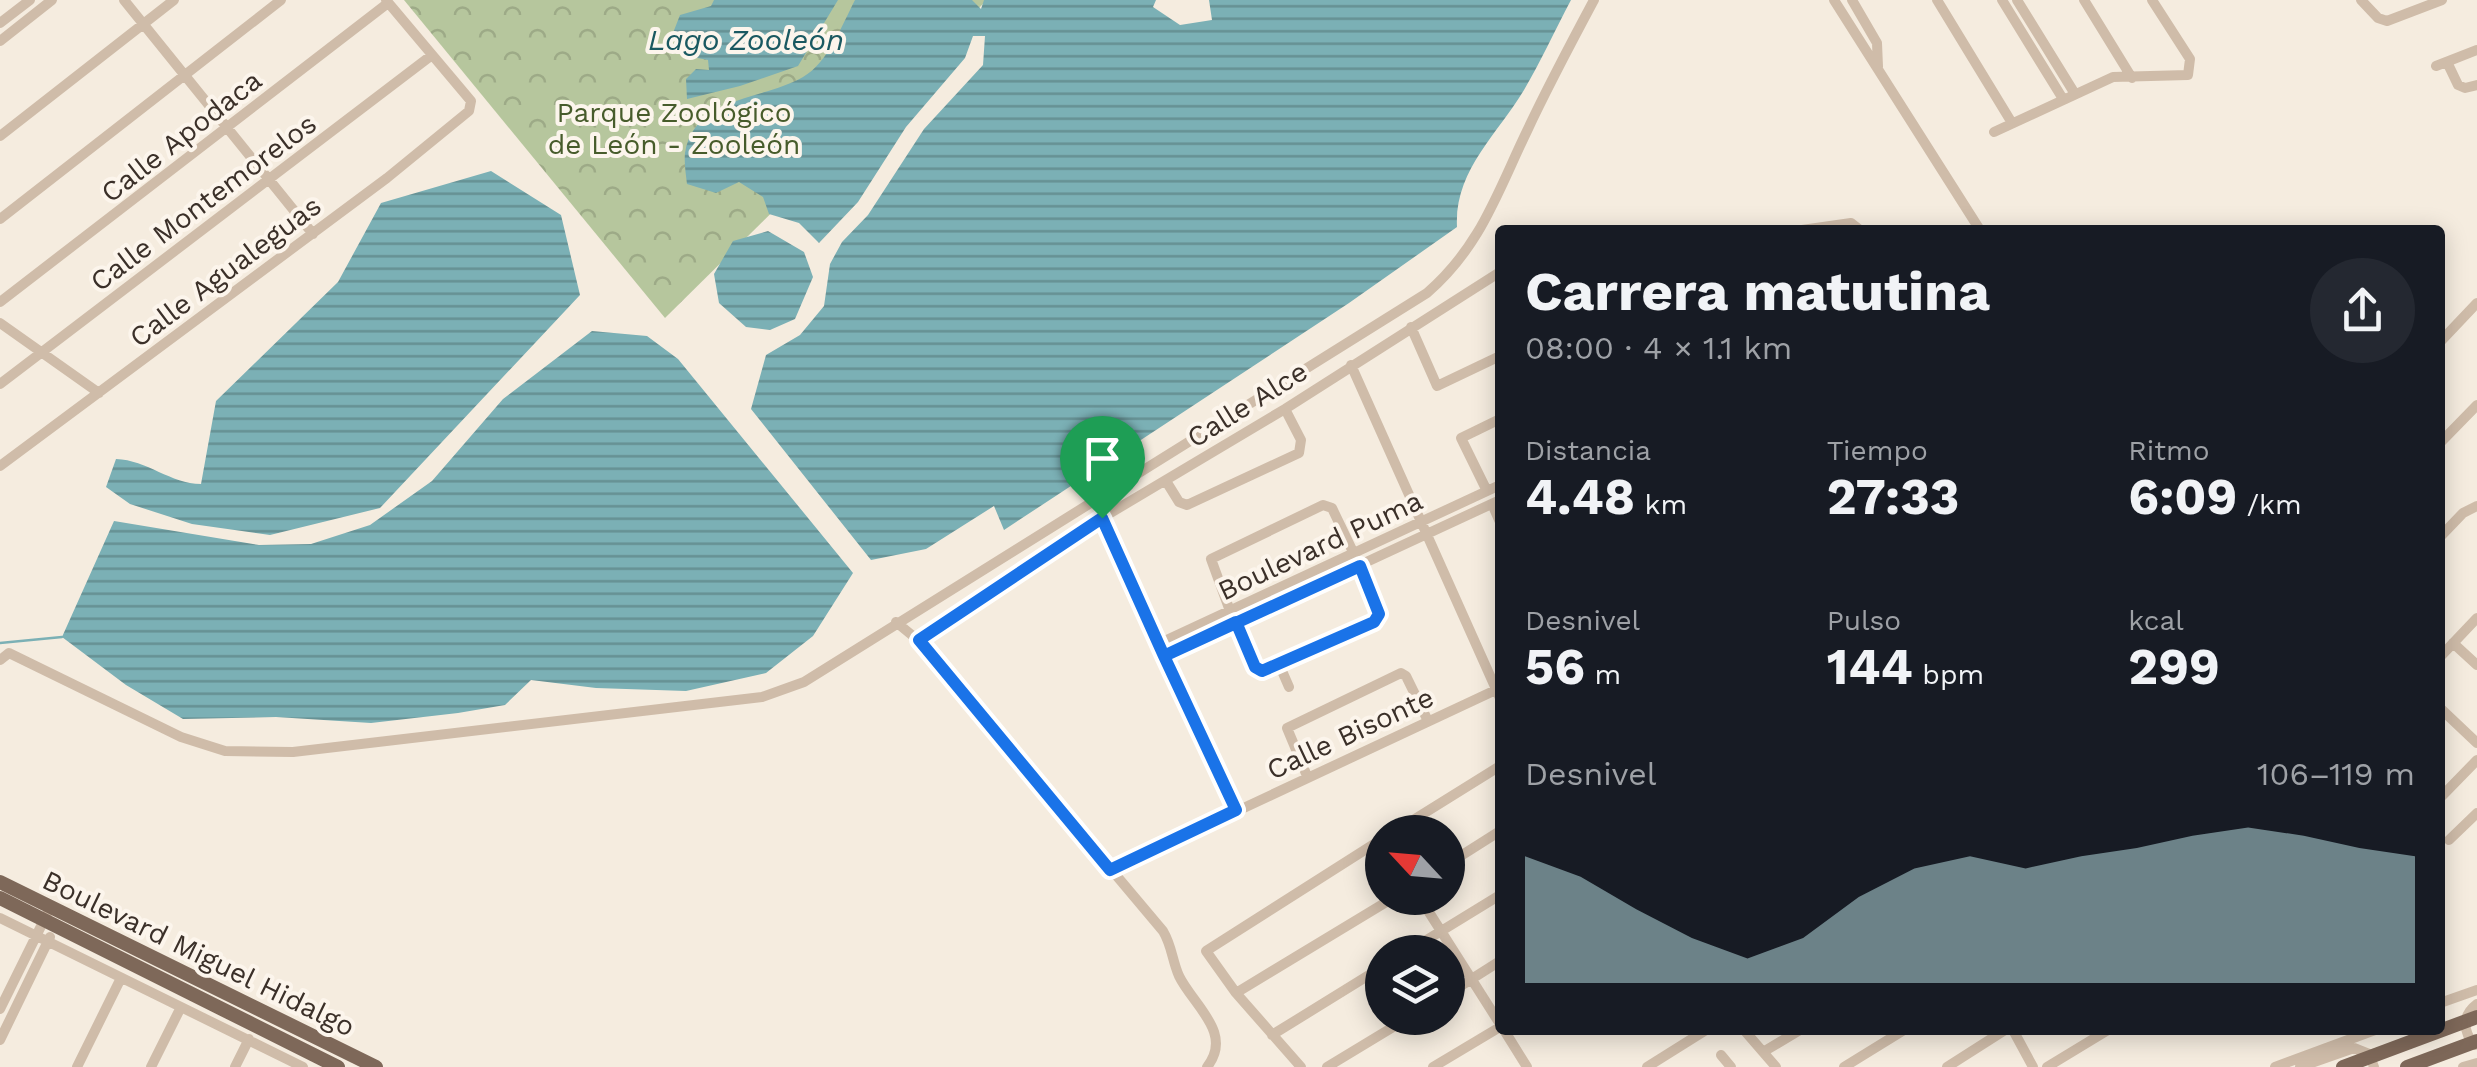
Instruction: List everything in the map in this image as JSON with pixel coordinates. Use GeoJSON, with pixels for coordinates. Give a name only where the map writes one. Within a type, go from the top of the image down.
{"type":"FeatureCollection","features":[{"type":"Feature","properties":{"kind":"main road","name":"Boulevard Miguel Hidalgo"},"geometry":{"type":"LineString","coordinates":[[0,882],[53,917],[338,1067]]}},
{"type":"Feature","properties":{"kind":"main road","name":"Boulevard Miguel Hidalgo"},"geometry":{"type":"LineString","coordinates":[[0,898],[53,917],[376,1067]]}},
{"type":"Feature","properties":{"kind":"main road"},"geometry":{"type":"LineString","coordinates":[[2445,1029],[2477,1017]]}},
{"type":"Feature","properties":{"kind":"main road"},"geometry":{"type":"LineString","coordinates":[[2403,1035],[2419,1067]]}},
{"type":"Feature","properties":{"kind":"main road"},"geometry":{"type":"LineString","coordinates":[[2427,1035],[2442,1067]]}},
{"type":"Feature","properties":{"kind":"main road"},"geometry":{"type":"LineString","coordinates":[[2343,1067],[2429,1035]]}},
{"type":"Feature","properties":{"kind":"main road"},"geometry":{"type":"LineString","coordinates":[[276,1036],[321,1067]]}},
{"type":"Feature","properties":{"kind":"main road"},"geometry":{"type":"LineString","coordinates":[[2407,1067],[2477,1044]]}},
{"type":"Feature","properties":{"kind":"street"},"geometry":{"type":"LineString","coordinates":[[0,23],[30,0]]}},
{"type":"Feature","properties":{"kind":"street"},"geometry":{"type":"LineString","coordinates":[[0,42],[52,0]]}},
{"type":"Feature","properties":{"kind":"street"},"geometry":{"type":"LineString","coordinates":[[124,0],[313,234]]}},
{"type":"Feature","properties":{"kind":"street"},"geometry":{"type":"LineString","coordinates":[[0,136],[174,0]]}},
{"type":"Feature","properties":{"kind":"street"},"geometry":{"type":"LineString","coordinates":[[0,219],[281,0]]}},
{"type":"Feature","properties":{"kind":"street"},"geometry":{"type":"LineString","coordinates":[[0,660],[9,653],[181,737],[225,751],[293,752],[762,697],[804,682],[1374,328],[1447,276],[1480,233],[1594,0]]}},
{"type":"Feature","properties":{"kind":"street"},"geometry":{"type":"LineString","coordinates":[[1834,0],[1977,225]]}},
{"type":"Feature","properties":{"kind":"street"},"geometry":{"type":"LineString","coordinates":[[1852,0],[1874,36],[1878,68]]}},
{"type":"Feature","properties":{"kind":"street"},"geometry":{"type":"LineString","coordinates":[[1937,0],[2012,123]]}},
{"type":"Feature","properties":{"kind":"street"},"geometry":{"type":"LineString","coordinates":[[2002,0],[2063,99]]}},
{"type":"Feature","properties":{"kind":"street"},"geometry":{"type":"LineString","coordinates":[[2018,0],[2075,94]]}},
{"type":"Feature","properties":{"kind":"street"},"geometry":{"type":"LineString","coordinates":[[2084,0],[2132,78]]}},
{"type":"Feature","properties":{"kind":"street"},"geometry":{"type":"LineString","coordinates":[[1994,132],[2113,78],[2183,77],[2190,73],[2190,59],[2152,0]]}},
{"type":"Feature","properties":{"kind":"street"},"geometry":{"type":"LineString","coordinates":[[2360,0],[2386,21],[2442,0]]}},
{"type":"Feature","properties":{"kind":"street"},"geometry":{"type":"LineString","coordinates":[[387,1],[432,55]]}},
{"type":"Feature","properties":{"kind":"street","name":"Calle Apodaca"},"geometry":{"type":"LineString","coordinates":[[0,302],[228,129],[387,1]]}},
{"type":"Feature","properties":{"kind":"street"},"geometry":{"type":"LineString","coordinates":[[2477,50],[2442,64],[2458,84],[2465,88],[2477,84]]}},
{"type":"Feature","properties":{"kind":"street","name":"Calle Agualeguas"},"geometry":{"type":"LineString","coordinates":[[3,459],[313,234],[419,154],[472,106],[432,55]]}},
{"type":"Feature","properties":{"kind":"street","name":"Calle Montemorelos"},"geometry":{"type":"LineString","coordinates":[[0,384],[432,55]]}},
{"type":"Feature","properties":{"kind":"street","name":"Calle Alce"},"geometry":{"type":"LineString","coordinates":[[919,640],[1102,518],[1285,409],[1495,275]]}},
{"type":"Feature","properties":{"kind":"street"},"geometry":{"type":"LineString","coordinates":[[2445,337],[2477,303]]}},
{"type":"Feature","properties":{"kind":"street"},"geometry":{"type":"LineString","coordinates":[[0,323],[98,393]]}},
{"type":"Feature","properties":{"kind":"street"},"geometry":{"type":"LineString","coordinates":[[1411,326],[1437,386],[1495,358]]}},
{"type":"Feature","properties":{"kind":"street"},"geometry":{"type":"LineString","coordinates":[[1350,365],[1495,683]]}},
{"type":"Feature","properties":{"kind":"street"},"geometry":{"type":"LineString","coordinates":[[2445,438],[2477,405]]}},
{"type":"Feature","properties":{"kind":"street"},"geometry":{"type":"LineString","coordinates":[[1166,481],[1179,502],[1188,504],[1298,453],[1301,440],[1285,409]]}},
{"type":"Feature","properties":{"kind":"street"},"geometry":{"type":"LineString","coordinates":[[1488,492],[1461,438],[1495,421]]}},
{"type":"Feature","properties":{"kind":"street","name":"Boulevard Puma"},"geometry":{"type":"LineString","coordinates":[[1164,656],[1354,554],[1495,488]]}},
{"type":"Feature","properties":{"kind":"street","name":"Boulevard Puma"},"geometry":{"type":"LineString","coordinates":[[1158,644],[1360,566],[1495,502]]}},
{"type":"Feature","properties":{"kind":"street"},"geometry":{"type":"LineString","coordinates":[[1354,554],[1332,508],[1323,505],[1213,556],[1210,564],[1255,667],[1266,670],[1374,622],[1378,611],[1360,566]]}},
{"type":"Feature","properties":{"kind":"street"},"geometry":{"type":"LineString","coordinates":[[2445,532],[2463,513],[2476,507]]}},
{"type":"Feature","properties":{"kind":"street"},"geometry":{"type":"LineString","coordinates":[[1102,518],[1236,810]]}},
{"type":"Feature","properties":{"kind":"street"},"geometry":{"type":"LineString","coordinates":[[2445,652],[2477,618]]}},
{"type":"Feature","properties":{"kind":"street"},"geometry":{"type":"LineString","coordinates":[[896,622],[919,640],[1162,931],[1173,949],[1180,978],[1215,1031],[1217,1048],[1207,1067]]}},
{"type":"Feature","properties":{"kind":"street"},"geometry":{"type":"LineString","coordinates":[[2453,643],[2477,665]]}},
{"type":"Feature","properties":{"kind":"street"},"geometry":{"type":"LineString","coordinates":[[1280,664],[1290,687]]}},
{"type":"Feature","properties":{"kind":"street"},"geometry":{"type":"LineString","coordinates":[[1307,776],[1287,732],[1290,726],[1401,673],[1428,721]]}},
{"type":"Feature","properties":{"kind":"street","name":"Calle Bisonte"},"geometry":{"type":"LineString","coordinates":[[1110,870],[1307,776],[1495,694]]}},
{"type":"Feature","properties":{"kind":"street"},"geometry":{"type":"LineString","coordinates":[[2445,713],[2477,743]]}},
{"type":"Feature","properties":{"kind":"street"},"geometry":{"type":"LineString","coordinates":[[2445,790],[2477,760]]}},
{"type":"Feature","properties":{"kind":"street"},"geometry":{"type":"LineString","coordinates":[[1421,815],[1495,769]]}},
{"type":"Feature","properties":{"kind":"street"},"geometry":{"type":"LineString","coordinates":[[2449,840],[2477,813]]}},
{"type":"Feature","properties":{"kind":"street"},"geometry":{"type":"LineString","coordinates":[[2466,824],[2477,836]]}},
{"type":"Feature","properties":{"kind":"street"},"geometry":{"type":"LineString","coordinates":[[1465,853],[1495,834]]}},
{"type":"Feature","properties":{"kind":"street"},"geometry":{"type":"LineString","coordinates":[[1301,1067],[1236,994],[1206,951],[1365,851]]}},
{"type":"Feature","properties":{"kind":"street"},"geometry":{"type":"LineString","coordinates":[[1435,935],[1495,898]]}},
{"type":"Feature","properties":{"kind":"street"},"geometry":{"type":"LineString","coordinates":[[1236,994],[1365,915]]}},
{"type":"Feature","properties":{"kind":"street"},"geometry":{"type":"LineString","coordinates":[[1431,915],[1495,1017]]}},
{"type":"Feature","properties":{"kind":"street"},"geometry":{"type":"LineString","coordinates":[[0,1009],[36,936],[53,917]]}},
{"type":"Feature","properties":{"kind":"street"},"geometry":{"type":"LineString","coordinates":[[0,1040],[48,942],[53,917]]}},
{"type":"Feature","properties":{"kind":"street","name":"Boulevard Miguel Hidalgo"},"geometry":{"type":"LineString","coordinates":[[0,918],[303,1067]]}},
{"type":"Feature","properties":{"kind":"street"},"geometry":{"type":"LineString","coordinates":[[1465,983],[1495,965]]}},
{"type":"Feature","properties":{"kind":"street"},"geometry":{"type":"LineString","coordinates":[[77,1067],[121,978]]}},
{"type":"Feature","properties":{"kind":"street"},"geometry":{"type":"LineString","coordinates":[[1272,1035],[1365,978]]}},
{"type":"Feature","properties":{"kind":"street"},"geometry":{"type":"LineString","coordinates":[[2445,1000],[2477,990]]}},
{"type":"Feature","properties":{"kind":"street"},"geometry":{"type":"LineString","coordinates":[[2477,1004],[2465,1023],[2468,1038],[2477,1044]]}},
{"type":"Feature","properties":{"kind":"street"},"geometry":{"type":"LineString","coordinates":[[151,1067],[181,1007]]}},
{"type":"Feature","properties":{"kind":"street"},"geometry":{"type":"LineString","coordinates":[[1433,1067],[1495,1031]]}},
{"type":"Feature","properties":{"kind":"street"},"geometry":{"type":"LineString","coordinates":[[1326,1067],[1380,1035]]}},
{"type":"Feature","properties":{"kind":"street"},"geometry":{"type":"LineString","coordinates":[[1506,1035],[1527,1067]]}},
{"type":"Feature","properties":{"kind":"street"},"geometry":{"type":"LineString","coordinates":[[1647,1067],[1698,1035]]}},
{"type":"Feature","properties":{"kind":"street"},"geometry":{"type":"LineString","coordinates":[[1748,1035],[1776,1067]]}},
{"type":"Feature","properties":{"kind":"street"},"geometry":{"type":"LineString","coordinates":[[1763,1052],[1792,1035]]}},
{"type":"Feature","properties":{"kind":"street"},"geometry":{"type":"LineString","coordinates":[[1844,1067],[1896,1035]]}},
{"type":"Feature","properties":{"kind":"street"},"geometry":{"type":"LineString","coordinates":[[1947,1067],[1997,1035]]}},
{"type":"Feature","properties":{"kind":"street"},"geometry":{"type":"LineString","coordinates":[[2016,1035],[2033,1067]]}},
{"type":"Feature","properties":{"kind":"street"},"geometry":{"type":"LineString","coordinates":[[2047,1067],[2100,1035]]}},
{"type":"Feature","properties":{"kind":"street"},"geometry":{"type":"LineString","coordinates":[[2275,1067],[2356,1035]]}},
{"type":"Feature","properties":{"kind":"street"},"geometry":{"type":"LineString","coordinates":[[235,1067],[248,1039]]}},
{"type":"Feature","properties":{"kind":"street"},"geometry":{"type":"LineString","coordinates":[[2300,1067],[2354,1048],[2369,1054],[2374,1067]]}},
{"type":"Feature","properties":{"kind":"street"},"geometry":{"type":"LineString","coordinates":[[1721,1055],[1731,1067]]}},
{"type":"Feature","properties":{"kind":"street"},"geometry":{"type":"LineString","coordinates":[[2463,1067],[2477,1062]]}},
{"type":"Feature","properties":{"kind":"green space","name":"Parque Zoológico de León - Zooleón"},"geometry":{"type":"Polygon","coordinates":[[[404,0],[987,0],[665,318],[404,0]]]}},
{"type":"Feature","properties":{"kind":"water","name":"Lago Zooleón"},"geometry":{"type":"Polygon","coordinates":[[[714,0],[838,0],[798,66],[687,99],[686,79],[696,69],[709,70],[708,60],[682,55],[673,33],[680,15],[711,6],[714,0]]]}},
{"type":"Feature","properties":{"kind":"water"},"geometry":{"type":"Polygon","coordinates":[[[855,0],[972,0],[981,9],[984,0],[1156,0],[1153,7],[1180,25],[1212,20],[1209,0],[1571,0],[1524,90],[1470,171],[1462,188],[1457,227],[1349,303],[1004,530],[994,506],[926,549],[871,560],[751,409],[766,355],[800,335],[824,306],[830,264],[842,242],[868,215],[924,129],[983,65],[985,36],[973,36],[965,58],[906,127],[858,202],[819,243],[799,223],[769,214],[763,197],[739,182],[716,193],[687,184],[685,161],[691,134],[716,110],[787,85],[812,71],[834,43],[855,0]]]}},
{"type":"Feature","properties":{"kind":"water"},"geometry":{"type":"Polygon","coordinates":[[[491,171],[561,215],[580,295],[380,508],[270,535],[192,524],[130,504],[106,487],[116,459],[201,484],[216,401],[338,282],[381,203],[491,171]]]}},
{"type":"Feature","properties":{"kind":"water"},"geometry":{"type":"Polygon","coordinates":[[[768,231],[804,252],[813,277],[795,319],[770,330],[746,327],[719,303],[714,274],[733,241],[768,231]]]}},
{"type":"Feature","properties":{"kind":"water"},"geometry":{"type":"Polygon","coordinates":[[[592,331],[647,336],[678,359],[853,573],[813,636],[766,673],[686,691],[596,688],[531,680],[505,705],[371,723],[276,717],[183,719],[126,685],[62,637],[114,521],[259,545],[311,544],[370,525],[432,481],[503,399],[592,331]]]}},
{"type":"Feature","properties":{"kind":"waterway"},"geometry":{"type":"LineString","coordinates":[[0,643],[62,637]]}},
{"type":"Feature","properties":{"kind":"route"},"geometry":{"type":"LineString","coordinates":[[1102,518],[919,640],[1110,870],[1236,810],[1164,656],[1236,622],[1255,667],[1262,671],[1374,622],[1379,614],[1360,566],[1236,622],[1164,656],[1102,518]]}}]}
